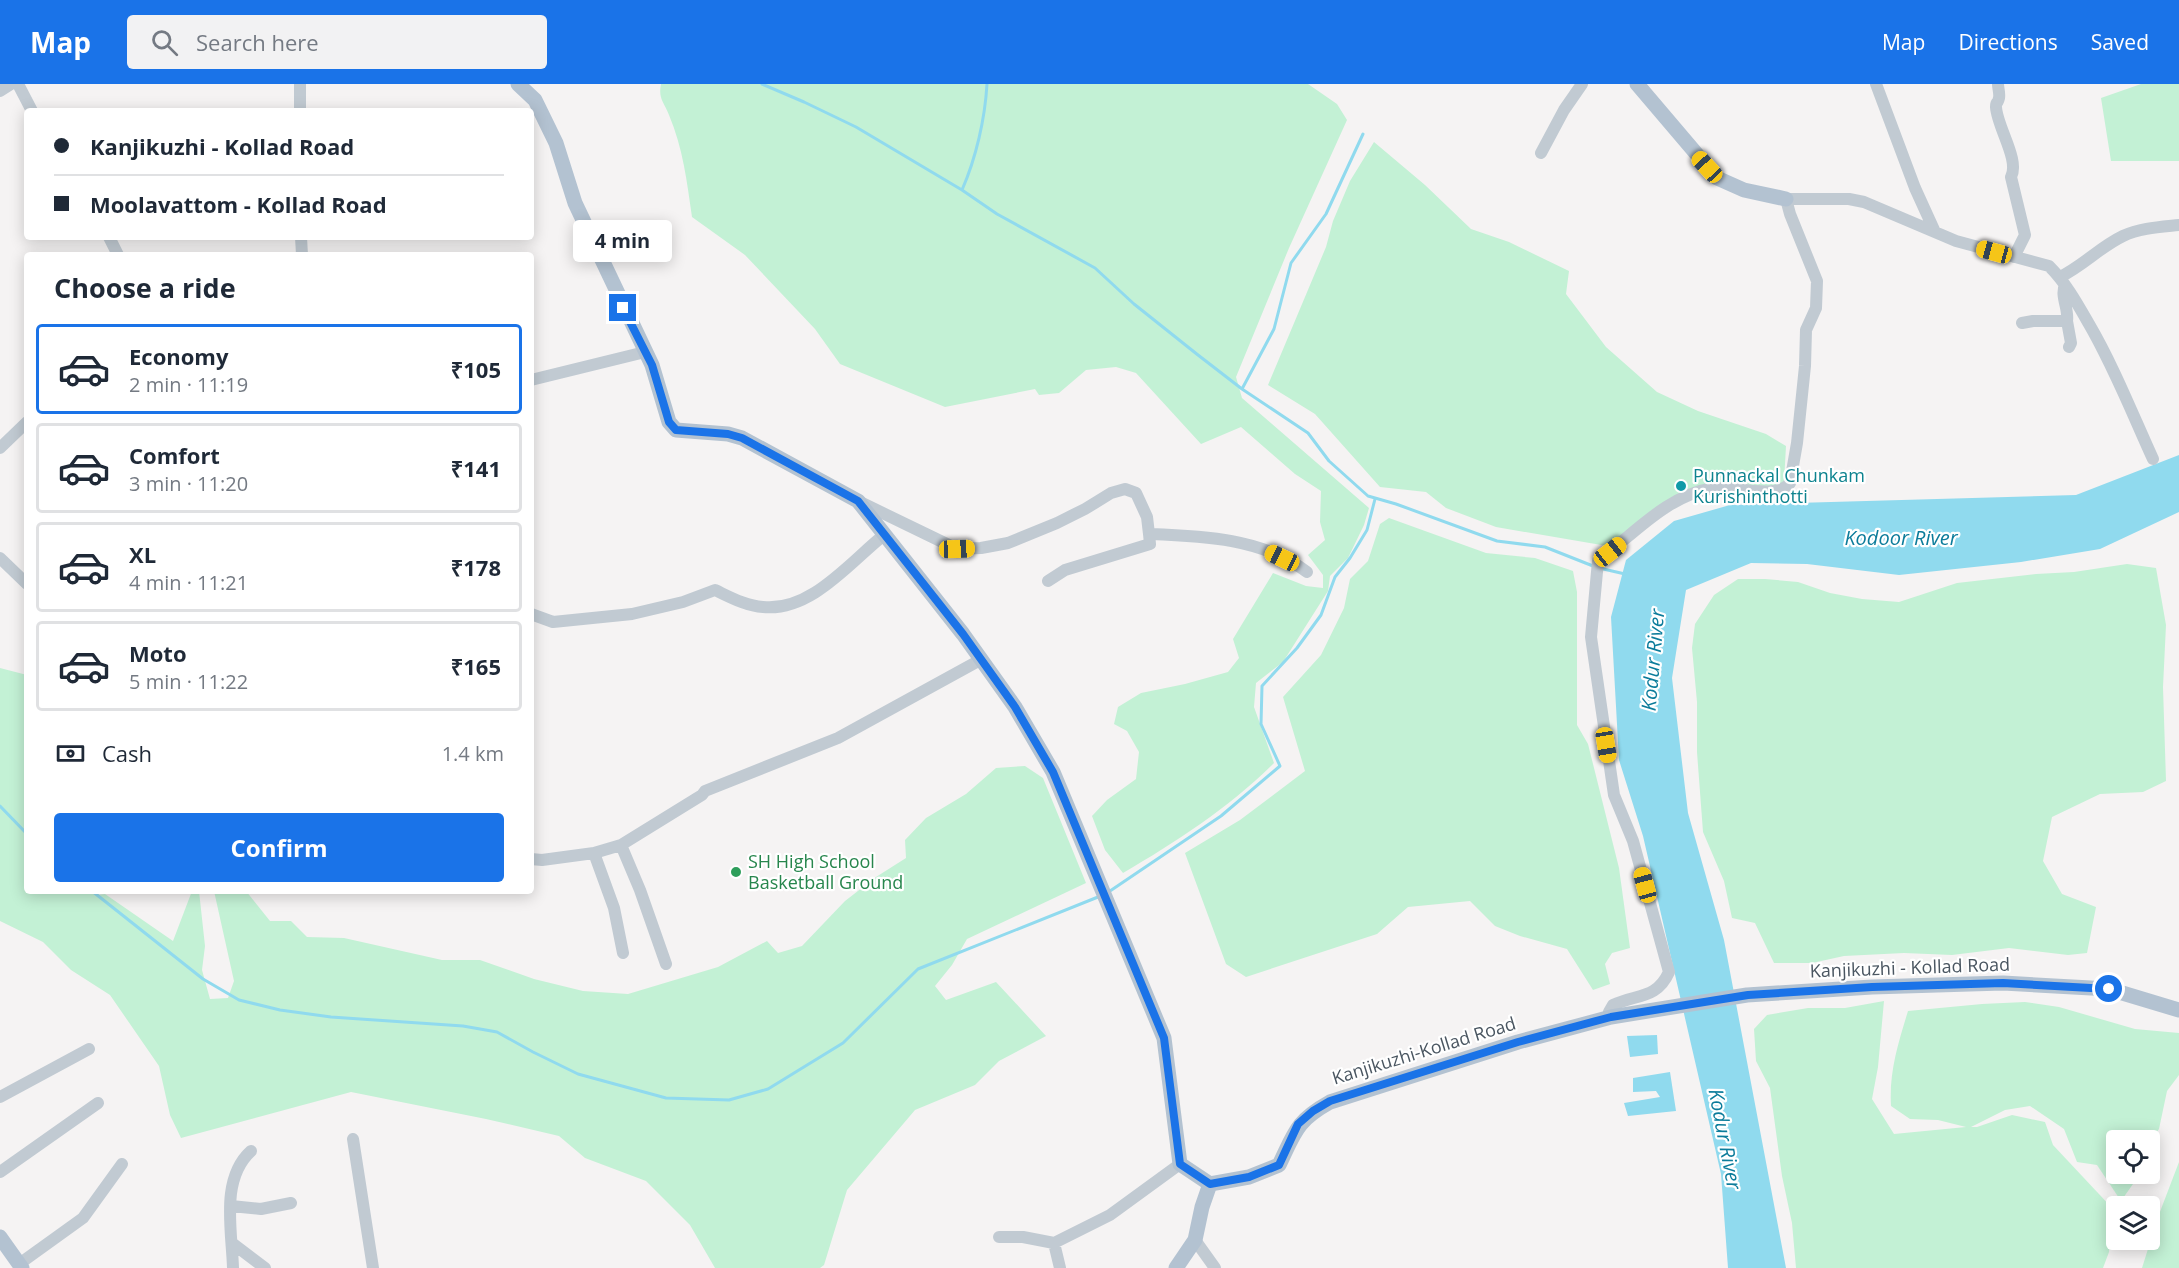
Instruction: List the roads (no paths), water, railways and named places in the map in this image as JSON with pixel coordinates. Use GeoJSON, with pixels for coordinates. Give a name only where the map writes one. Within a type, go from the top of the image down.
{"type":"FeatureCollection","features":[{"type":"Feature","properties":{"kind":"main road"},"geometry":{"type":"LineString","coordinates":[[518,84],[535,100],[556,143],[575,203],[652,365],[669,422],[676,430],[728,434],[742,438],[858,501],[982,659],[1015,707],[1053,772],[1164,1038],[1180,1164],[1210,1184],[1195,1240],[1176,1268]]}},
{"type":"Feature","properties":{"kind":"main road"},"geometry":{"type":"LineString","coordinates":[[1637,84],[1718,178],[1744,190],[1786,199]]}},
{"type":"Feature","properties":{"kind":"main road","name":"Kanjikuzhi - Kollad Road"},"geometry":{"type":"LineString","coordinates":[[1666,1009],[1748,995],[1872,987],[2003,983],[2109,989],[2179,1010]]}},
{"type":"Feature","properties":{"kind":"main road","name":"Kanjikuzhi-Kollad Road"},"geometry":{"type":"LineString","coordinates":[[1210,1184],[1249,1177],[1279,1165],[1298,1124],[1313,1111],[1330,1101],[1518,1042],[1611,1017],[1666,1009]]}},
{"type":"Feature","properties":{"kind":"main road"},"geometry":{"type":"LineString","coordinates":[[0,1237],[21,1266]]}},
{"type":"Feature","properties":{"kind":"street"},"geometry":{"type":"LineString","coordinates":[[0,91],[11,84]]}},
{"type":"Feature","properties":{"kind":"street"},"geometry":{"type":"LineString","coordinates":[[18,84],[30,108]]}},
{"type":"Feature","properties":{"kind":"street"},"geometry":{"type":"LineString","coordinates":[[300,84],[300,108]]}},
{"type":"Feature","properties":{"kind":"street"},"geometry":{"type":"LineString","coordinates":[[1541,153],[1564,110],[1582,84]]}},
{"type":"Feature","properties":{"kind":"street"},"geometry":{"type":"LineString","coordinates":[[1876,84],[1915,188],[1935,232]]}},
{"type":"Feature","properties":{"kind":"street"},"geometry":{"type":"LineString","coordinates":[[1998,84],[1999,98],[1996,105],[2000,126],[2011,156],[2013,172],[2010,177],[2025,235],[2014,257]]}},
{"type":"Feature","properties":{"kind":"street"},"geometry":{"type":"LineString","coordinates":[[1611,1017],[1612,1005],[1654,992],[1664,984],[1669,972],[1633,841],[1614,795],[1591,637],[1598,561],[1623,542],[1647,519],[1686,497],[1716,488],[1780,490],[1787,488],[1790,483],[1804,377],[1806,330],[1816,308],[1817,281],[1786,199],[1849,199],[1864,202],[1956,241],[2049,266],[2062,281],[2108,357],[2153,459]]}},
{"type":"Feature","properties":{"kind":"street"},"geometry":{"type":"LineString","coordinates":[[2062,281],[2107,245],[2122,236],[2135,231],[2179,225]]}},
{"type":"Feature","properties":{"kind":"street"},"geometry":{"type":"LineString","coordinates":[[2062,281],[2062,291],[2069,312],[2067,321],[2071,343],[2069,347]]}},
{"type":"Feature","properties":{"kind":"street"},"geometry":{"type":"LineString","coordinates":[[2022,323],[2067,321]]}},
{"type":"Feature","properties":{"kind":"street"},"geometry":{"type":"LineString","coordinates":[[534,379],[645,351]]}},
{"type":"Feature","properties":{"kind":"street"},"geometry":{"type":"LineString","coordinates":[[0,448],[24,425]]}},
{"type":"Feature","properties":{"kind":"street"},"geometry":{"type":"LineString","coordinates":[[858,501],[957,549],[981,549],[1008,543],[1057,523],[1085,510],[1111,493],[1125,489],[1136,494],[1147,517],[1150,544],[1073,567],[1048,581]]}},
{"type":"Feature","properties":{"kind":"street"},"geometry":{"type":"LineString","coordinates":[[1149,534],[1222,538],[1268,551],[1298,565],[1307,572]]}},
{"type":"Feature","properties":{"kind":"street"},"geometry":{"type":"LineString","coordinates":[[534,615],[553,622],[632,614],[683,602],[715,590],[738,601],[764,608],[793,605],[837,578],[858,556],[884,535]]}},
{"type":"Feature","properties":{"kind":"street"},"geometry":{"type":"LineString","coordinates":[[0,558],[24,581]]}},
{"type":"Feature","properties":{"kind":"street"},"geometry":{"type":"LineString","coordinates":[[534,859],[594,853],[621,845],[705,791],[838,738],[982,659]]}},
{"type":"Feature","properties":{"kind":"street"},"geometry":{"type":"LineString","coordinates":[[621,845],[640,890],[666,964]]}},
{"type":"Feature","properties":{"kind":"street"},"geometry":{"type":"LineString","coordinates":[[594,853],[614,908],[623,953]]}},
{"type":"Feature","properties":{"kind":"street"},"geometry":{"type":"LineString","coordinates":[[0,1097],[89,1049]]}},
{"type":"Feature","properties":{"kind":"street"},"geometry":{"type":"LineString","coordinates":[[0,1172],[99,1103]]}},
{"type":"Feature","properties":{"kind":"street"},"geometry":{"type":"LineString","coordinates":[[353,1139],[373,1268]]}},
{"type":"Feature","properties":{"kind":"street"},"geometry":{"type":"LineString","coordinates":[[233,1268],[231,1191],[241,1160],[251,1151]]}},
{"type":"Feature","properties":{"kind":"street"},"geometry":{"type":"LineString","coordinates":[[21,1266],[83,1218],[123,1164]]}},
{"type":"Feature","properties":{"kind":"street"},"geometry":{"type":"LineString","coordinates":[[999,1237],[1023,1237],[1054,1243],[1110,1215],[1180,1164]]}},
{"type":"Feature","properties":{"kind":"street"},"geometry":{"type":"LineString","coordinates":[[231,1206],[261,1209],[291,1203]]}},
{"type":"Feature","properties":{"kind":"street"},"geometry":{"type":"LineString","coordinates":[[1195,1240],[1215,1268]]}},
{"type":"Feature","properties":{"kind":"street"},"geometry":{"type":"LineString","coordinates":[[232,1243],[265,1268]]}},
{"type":"Feature","properties":{"kind":"street"},"geometry":{"type":"LineString","coordinates":[[1054,1243],[1060,1268]]}},
{"type":"Feature","properties":{"kind":"water","name":"Kodoor River"},"geometry":{"type":"Polygon","coordinates":[[[2179,455],[2179,512],[2100,549],[2021,562],[1899,575],[1807,564],[1751,563],[1686,590],[1672,678],[1688,813],[1724,940],[1786,1268],[1728,1268],[1721,1174],[1643,836],[1619,760],[1611,617],[1626,560],[1674,521],[1730,505],[2076,495],[2179,455]]]}},
{"type":"Feature","properties":{"kind":"water"},"geometry":{"type":"Polygon","coordinates":[[[1657,1035],[1658,1054],[1630,1057],[1627,1036],[1657,1035]]]}},
{"type":"Feature","properties":{"kind":"water"},"geometry":{"type":"Polygon","coordinates":[[[1670,1072],[1676,1111],[1628,1116],[1624,1103],[1660,1097],[1656,1091],[1633,1092],[1633,1078],[1670,1072]]]}},
{"type":"Feature","properties":{"kind":"waterway"},"geometry":{"type":"LineString","coordinates":[[762,84],[856,127],[962,190],[997,214],[1095,268],[1134,304],[1198,355],[1242,389],[1308,433],[1329,461],[1368,496],[1497,541],[1545,547],[1593,566]]}},
{"type":"Feature","properties":{"kind":"waterway"},"geometry":{"type":"LineString","coordinates":[[962,190],[979,138],[987,84]]}},
{"type":"Feature","properties":{"kind":"waterway"},"geometry":{"type":"LineString","coordinates":[[1242,389],[1274,329],[1291,263],[1326,214],[1363,134]]}},
{"type":"Feature","properties":{"kind":"waterway"},"geometry":{"type":"LineString","coordinates":[[1110,891],[1221,816],[1280,766],[1261,724],[1262,686],[1297,648],[1321,615],[1335,577],[1367,530],[1375,499]]}},
{"type":"Feature","properties":{"kind":"waterway"},"geometry":{"type":"LineString","coordinates":[[1599,568],[1625,574]]}},
{"type":"Feature","properties":{"kind":"waterway"},"geometry":{"type":"LineString","coordinates":[[0,806],[24,831]]}},
{"type":"Feature","properties":{"kind":"waterway"},"geometry":{"type":"LineString","coordinates":[[96,894],[203,979],[239,1000],[280,1010],[331,1017],[463,1026],[497,1032],[578,1074],[666,1098],[729,1100],[768,1089],[843,1043],[918,969],[1098,897]]}},
{"type":"Feature","properties":{"kind":"place","name":"Punnackal Chunkam Kurishinthotti"},"geometry":{"type":"Point","coordinates":[1681,486]}},
{"type":"Feature","properties":{"kind":"place","name":"SH High School Basketball Ground"},"geometry":{"type":"Point","coordinates":[736,872]}},
{"type":"Feature","properties":{"kind":"water label","name":"Kodur River"},"geometry":{"type":"Point","coordinates":[1653,660]}},
{"type":"Feature","properties":{"kind":"water label","name":"Kodur River"},"geometry":{"type":"Point","coordinates":[1725,1139]}}]}
